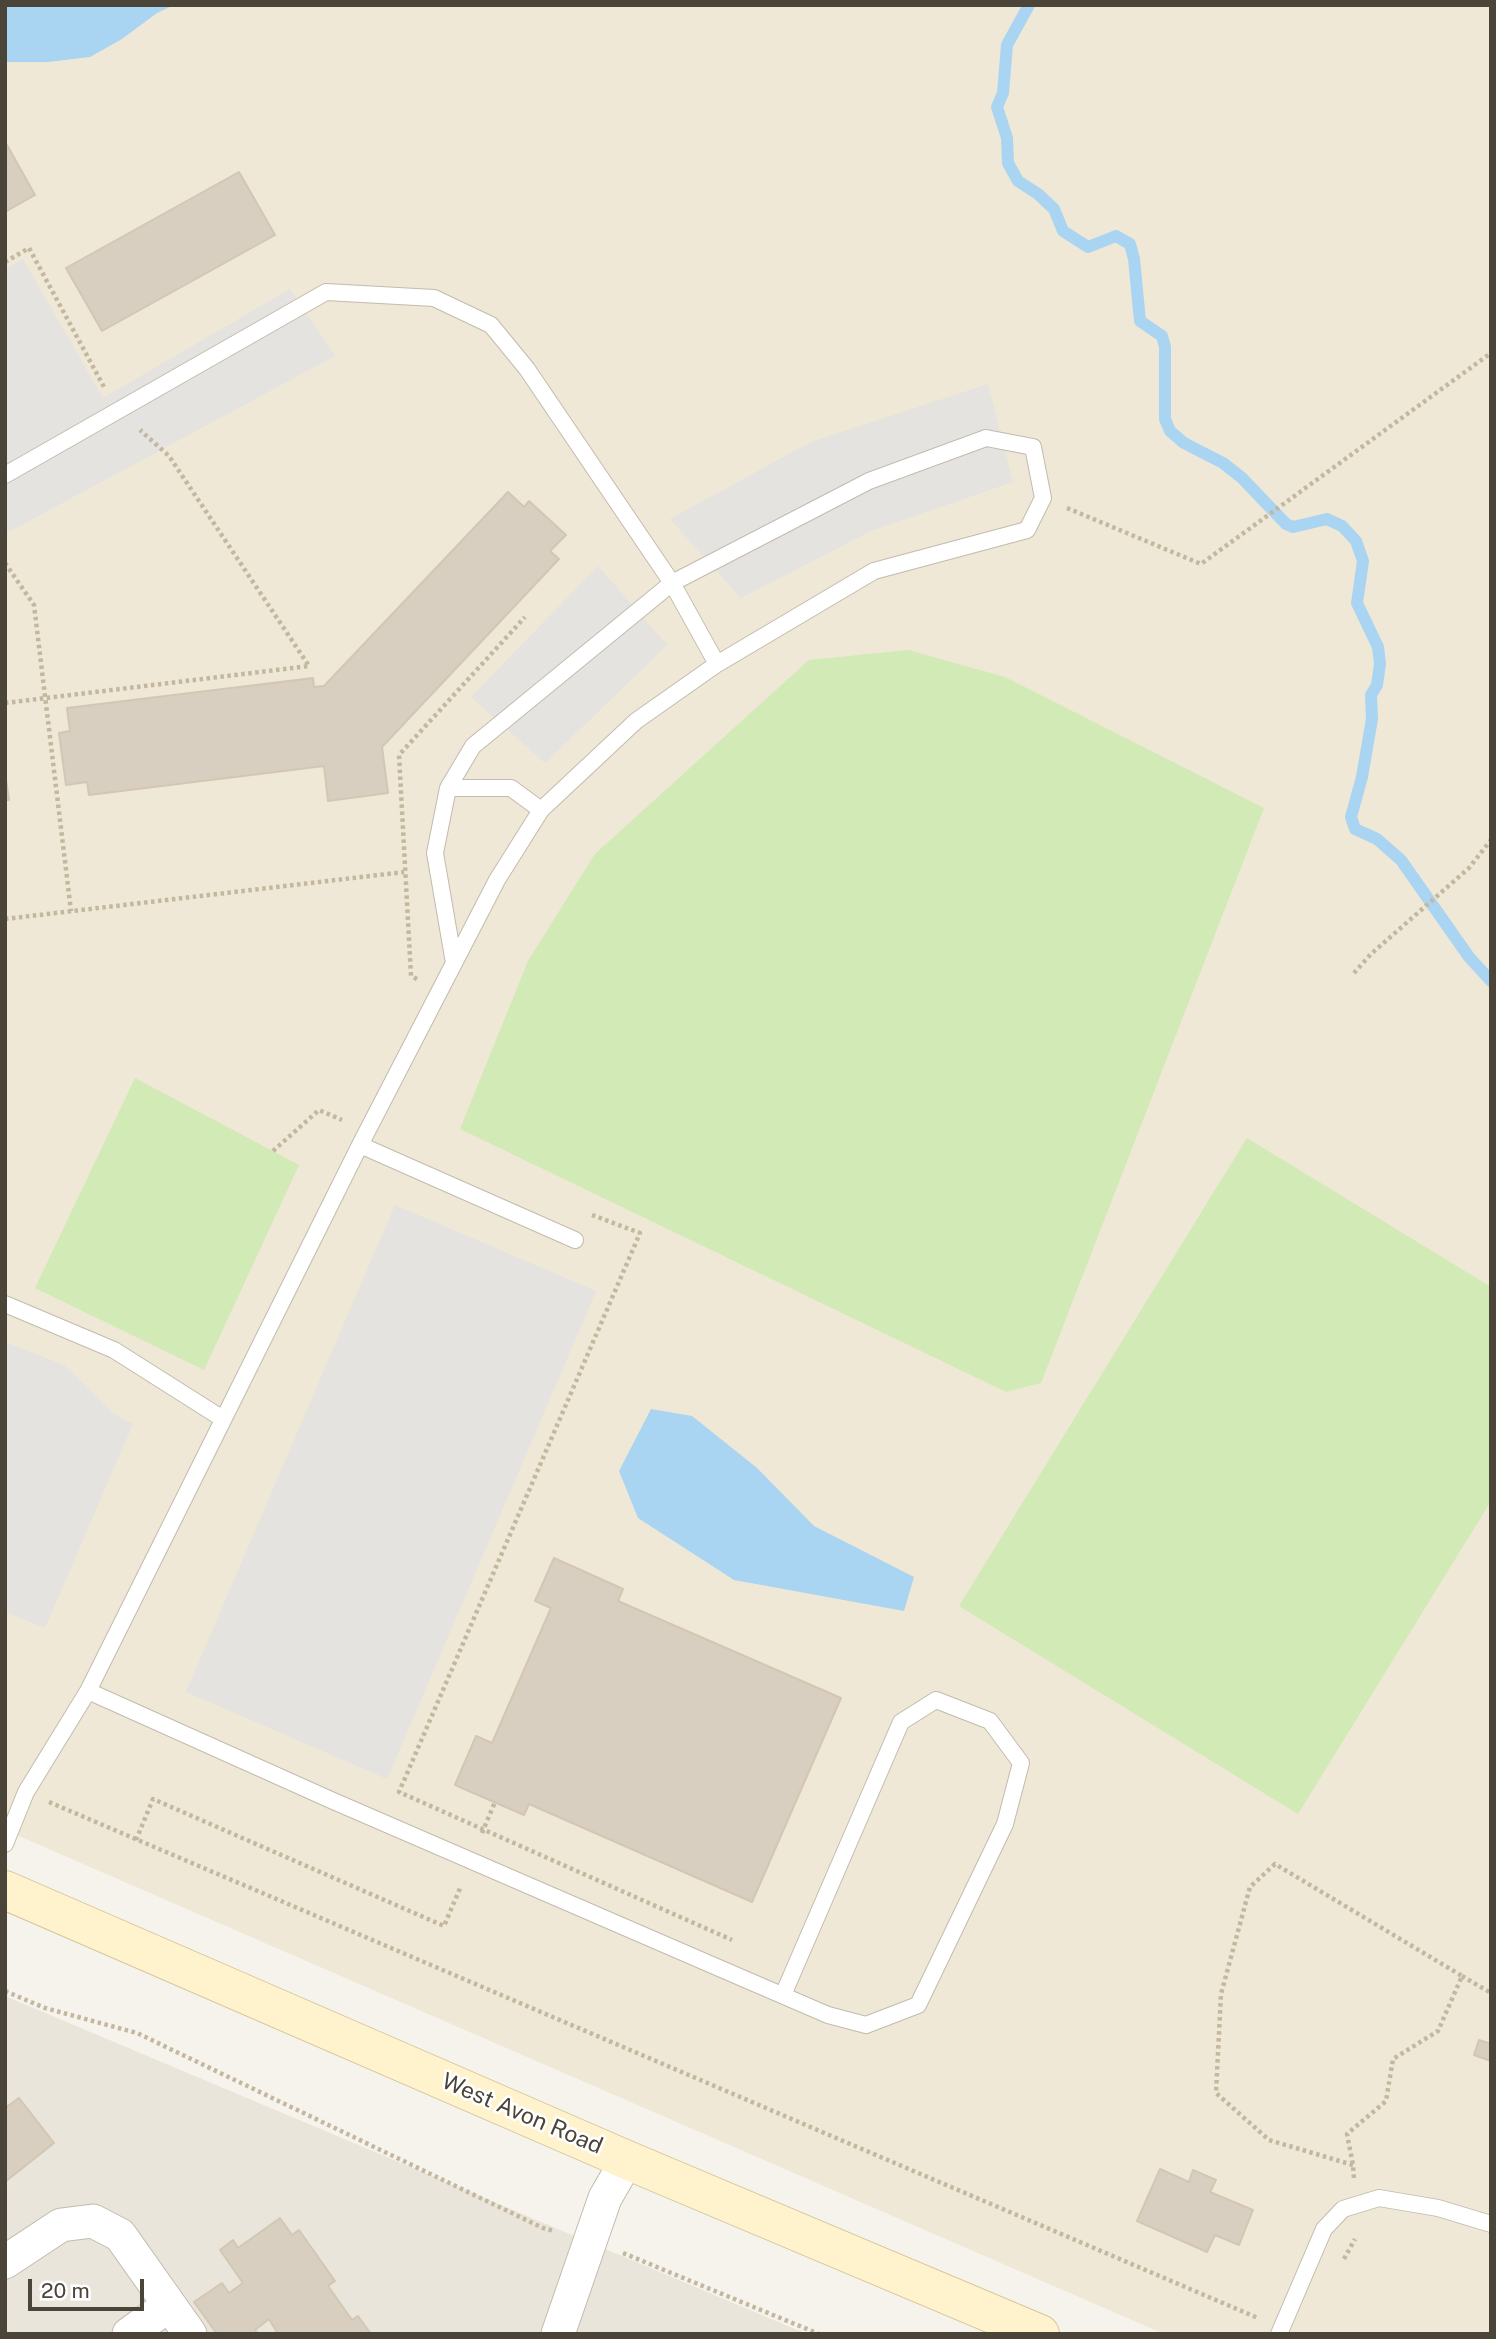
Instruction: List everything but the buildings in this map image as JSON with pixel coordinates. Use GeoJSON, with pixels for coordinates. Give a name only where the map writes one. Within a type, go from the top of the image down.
{"type":"FeatureCollection","features":[{"type":"Feature","properties":{"kind":"main road","name":"West Avon Road"},"geometry":{"type":"LineString","coordinates":[[5,1890],[627,2160],[1040,2334]]}},
{"type":"Feature","properties":{"kind":"street"},"geometry":{"type":"LineString","coordinates":[[558,2334],[605,2198],[627,2160]]}},
{"type":"Feature","properties":{"kind":"street"},"geometry":{"type":"LineString","coordinates":[[5,2262],[61,2225],[93,2221],[120,2235],[190,2334]]}},
{"type":"Feature","properties":{"kind":"street"},"geometry":{"type":"LineString","coordinates":[[129,2334],[169,2305]]}},
{"type":"Feature","properties":{"kind":"lane"},"geometry":{"type":"LineString","coordinates":[[5,475],[326,292],[434,298],[491,325],[527,369],[672,583],[717,664]]}},
{"type":"Feature","properties":{"kind":"lane"},"geometry":{"type":"LineString","coordinates":[[5,1844],[26,1792],[88,1691],[360,1145],[497,880],[541,810],[636,722],[717,664],[874,571],[1027,530],[1043,498],[1033,447],[986,438],[869,481],[672,583],[472,746],[449,788],[435,853],[454,963]]}},
{"type":"Feature","properties":{"kind":"lane"},"geometry":{"type":"LineString","coordinates":[[449,788],[511,788],[541,810]]}},
{"type":"Feature","properties":{"kind":"lane"},"geometry":{"type":"LineString","coordinates":[[360,1145],[575,1240]]}},
{"type":"Feature","properties":{"kind":"lane"},"geometry":{"type":"LineString","coordinates":[[5,1304],[114,1350],[223,1419]]}},
{"type":"Feature","properties":{"kind":"lane"},"geometry":{"type":"LineString","coordinates":[[88,1691],[471,1861],[828,2015],[866,2025],[918,2005],[1006,1824],[1021,1763],[990,1721],[936,1700],[901,1722],[783,1995]]}},
{"type":"Feature","properties":{"kind":"lane"},"geometry":{"type":"LineString","coordinates":[[1280,2331],[1324,2229],[1343,2209],[1379,2198],[1438,2208],[1491,2224]]}},
{"type":"Feature","properties":{"kind":"path"},"geometry":{"type":"LineString","coordinates":[[5,262],[29,248],[117,411],[169,456],[309,666],[5,703]]}},
{"type":"Feature","properties":{"kind":"path"},"geometry":{"type":"LineString","coordinates":[[1043,498],[1201,564],[1491,353]]}},
{"type":"Feature","properties":{"kind":"path"},"geometry":{"type":"LineString","coordinates":[[5,563],[34,605],[71,911]]}},
{"type":"Feature","properties":{"kind":"path"},"geometry":{"type":"LineString","coordinates":[[441,989],[411,976],[399,754],[525,617]]}},
{"type":"Feature","properties":{"kind":"path"},"geometry":{"type":"LineString","coordinates":[[1354,973],[1371,954],[1469,868],[1491,840]]}},
{"type":"Feature","properties":{"kind":"path"},"geometry":{"type":"LineString","coordinates":[[5,919],[404,872]]}},
{"type":"Feature","properties":{"kind":"path"},"geometry":{"type":"LineString","coordinates":[[589,1214],[640,1233],[400,1792],[732,1940]]}},
{"type":"Feature","properties":{"kind":"path"},"geometry":{"type":"LineString","coordinates":[[26,1792],[1280,2331]]}},
{"type":"Feature","properties":{"kind":"path"},"geometry":{"type":"LineString","coordinates":[[136,1840],[153,1799],[444,1926],[495,1802]]}},
{"type":"Feature","properties":{"kind":"path"},"geometry":{"type":"LineString","coordinates":[[1462,1976],[1438,2031],[1393,2059],[1386,2101],[1347,2134],[1353,2165],[1269,2140],[1216,2093],[1221,1994],[1250,1887],[1275,1864],[1491,1993]]}},
{"type":"Feature","properties":{"kind":"path"},"geometry":{"type":"LineString","coordinates":[[5,1991],[45,2008],[137,2033],[543,2228],[590,2240],[819,2334]]}},
{"type":"Feature","properties":{"kind":"shaded area"},"geometry":{"type":"Polygon","coordinates":[[[5,5],[1491,5],[1491,2334],[1164,2334],[5,1830],[5,5]]]}},
{"type":"Feature","properties":{"kind":"shaded area"},"geometry":{"type":"Polygon","coordinates":[[[23,259],[103,398],[290,289],[335,356],[5,534],[5,269],[23,259]]]}},
{"type":"Feature","properties":{"kind":"shaded area"},"geometry":{"type":"Polygon","coordinates":[[[988,384],[1013,482],[871,531],[741,598],[670,519],[811,442],[988,384]]]}},
{"type":"Feature","properties":{"kind":"shaded area"},"geometry":{"type":"Polygon","coordinates":[[[598,566],[667,645],[545,763],[471,697],[598,566]]]}},
{"type":"Feature","properties":{"kind":"shaded area"},"geometry":{"type":"Polygon","coordinates":[[[395,1205],[596,1291],[387,1779],[186,1692],[395,1205]]]}},
{"type":"Feature","properties":{"kind":"shaded area"},"geometry":{"type":"Polygon","coordinates":[[[5,1342],[64,1365],[114,1414],[133,1424],[45,1628],[5,1612],[5,1342]]]}},
{"type":"Feature","properties":{"kind":"shaded area"},"geometry":{"type":"Polygon","coordinates":[[[5,1996],[807,2334],[5,2334],[5,1996]]]}},
{"type":"Feature","properties":{"kind":"green space"},"geometry":{"type":"Polygon","coordinates":[[[908,650],[1005,677],[1264,808],[1041,1383],[1006,1392],[460,1129],[528,961],[595,854],[809,660],[908,650]]]}},
{"type":"Feature","properties":{"kind":"green space"},"geometry":{"type":"Polygon","coordinates":[[[135,1078],[299,1165],[204,1370],[35,1288],[135,1078]]]}},
{"type":"Feature","properties":{"kind":"green space"},"geometry":{"type":"Polygon","coordinates":[[[1247,1138],[1491,1287],[1491,1501],[1298,1814],[959,1606],[1247,1138]]]}},
{"type":"Feature","properties":{"kind":"water"},"geometry":{"type":"Polygon","coordinates":[[[5,5],[174,5],[157,13],[122,39],[90,57],[48,62],[5,62],[5,5]]]}},
{"type":"Feature","properties":{"kind":"water"},"geometry":{"type":"Polygon","coordinates":[[[651,1409],[692,1416],[757,1468],[814,1526],[914,1577],[904,1611],[734,1580],[638,1518],[619,1471],[651,1409]]]}},
{"type":"Feature","properties":{"kind":"waterway"},"geometry":{"type":"LineString","coordinates":[[1029,5],[1007,45],[1003,93],[997,107],[1007,138],[1008,163],[1018,181],[1054,209],[1063,231],[1088,247],[1116,236],[1130,244],[1140,321],[1162,336],[1165,347],[1165,419],[1170,431],[1184,443],[1223,463],[1242,478],[1286,524],[1293,527],[1327,519],[1342,526],[1356,541],[1363,561],[1357,603],[1378,647],[1380,664],[1377,685],[1371,695],[1372,719],[1362,777],[1351,817],[1355,829],[1377,839],[1401,860],[1469,957],[1491,981]]}}]}
